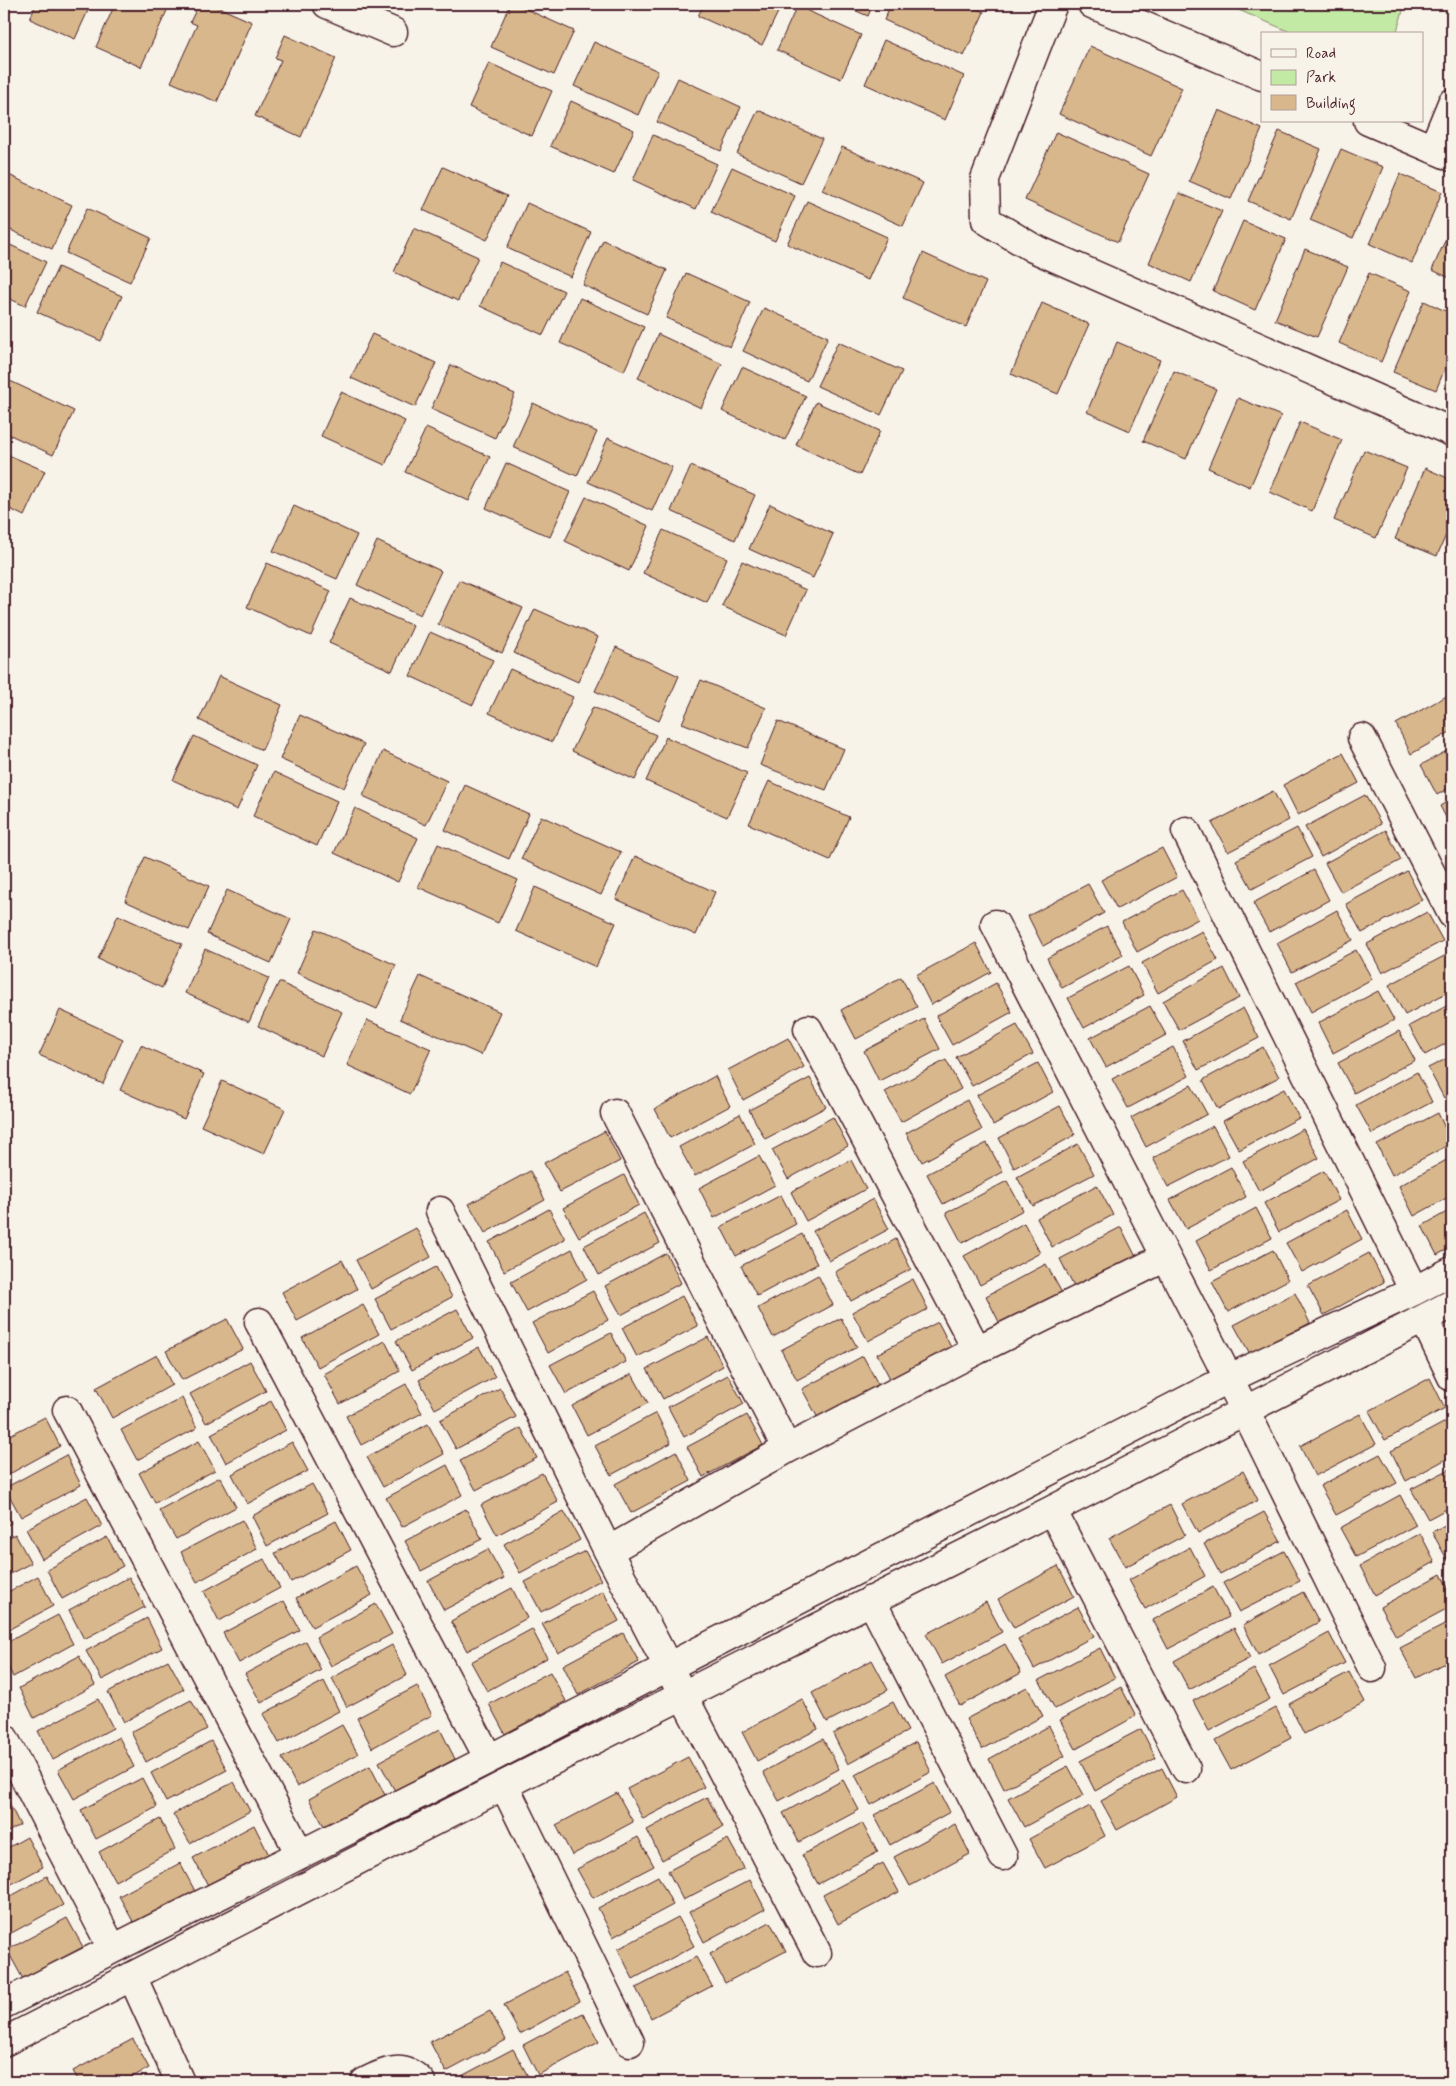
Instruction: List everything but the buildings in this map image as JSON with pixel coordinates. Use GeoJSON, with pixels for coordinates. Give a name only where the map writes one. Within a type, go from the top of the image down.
{"type":"FeatureCollection","features":[{"type":"Feature","properties":{"kind":"street"},"geometry":{"type":"LineString","coordinates":[[327,4],[393,32]]}},
{"type":"Feature","properties":{"kind":"street"},"geometry":{"type":"LineString","coordinates":[[1053,4],[985,179],[986,220],[1033,248],[1452,432]]}},
{"type":"Feature","properties":{"kind":"street"},"geometry":{"type":"LineString","coordinates":[[1092,4],[1261,76]]}},
{"type":"Feature","properties":{"kind":"street"},"geometry":{"type":"LineString","coordinates":[[1370,122],[1443,153],[1452,103]]}},
{"type":"Feature","properties":{"kind":"street"},"geometry":{"type":"LineString","coordinates":[[1362,738],[1452,914]]}},
{"type":"Feature","properties":{"kind":"street"},"geometry":{"type":"LineString","coordinates":[[1186,831],[1414,1291]]}},
{"type":"Feature","properties":{"kind":"street"},"geometry":{"type":"LineString","coordinates":[[995,924],[1246,1412],[1372,1668]]}},
{"type":"Feature","properties":{"kind":"street"},"geometry":{"type":"LineString","coordinates":[[808,1029],[978,1350]]}},
{"type":"Feature","properties":{"kind":"street"},"geometry":{"type":"LineString","coordinates":[[615,1113],[788,1450]]}},
{"type":"Feature","properties":{"kind":"street"},"geometry":{"type":"LineString","coordinates":[[440,1211],[608,1551],[817,1953]]}},
{"type":"Feature","properties":{"kind":"street"},"geometry":{"type":"LineString","coordinates":[[608,1551],[788,1450],[978,1350],[1166,1257]]}},
{"type":"Feature","properties":{"kind":"street"},"geometry":{"type":"LineString","coordinates":[[4,2004],[489,1759],[1228,1379],[1414,1291],[1452,1271]]}},
{"type":"Feature","properties":{"kind":"street"},"geometry":{"type":"LineString","coordinates":[[4,2042],[683,1694],[1246,1412],[1452,1304]]}},
{"type":"Feature","properties":{"kind":"street"},"geometry":{"type":"LineString","coordinates":[[1424,1319],[1452,1377]]}},
{"type":"Feature","properties":{"kind":"street"},"geometry":{"type":"LineString","coordinates":[[259,1322],[489,1759]]}},
{"type":"Feature","properties":{"kind":"street"},"geometry":{"type":"LineString","coordinates":[[67,1410],[300,1854]]}},
{"type":"Feature","properties":{"kind":"street"},"geometry":{"type":"LineString","coordinates":[[1052,1510],[1186,1769]]}},
{"type":"Feature","properties":{"kind":"street"},"geometry":{"type":"LineString","coordinates":[[871,1600],[1003,1856]]}},
{"type":"Feature","properties":{"kind":"street"},"geometry":{"type":"LineString","coordinates":[[4,1738],[112,1948]]}},
{"type":"Feature","properties":{"kind":"street"},"geometry":{"type":"LineString","coordinates":[[504,1785],[630,2042]]}},
{"type":"Feature","properties":{"kind":"street"},"geometry":{"type":"LineString","coordinates":[[132,1976],[180,2082]]}},
{"type":"Feature","properties":{"kind":"street"},"geometry":{"type":"LineString","coordinates":[[365,2082],[389,2071],[408,2072],[421,2082]]}},
{"type":"Feature","properties":{"kind":"green space"},"geometry":{"type":"Polygon","coordinates":[[[1236,4],[1405,4],[1397,32],[1290,32],[1234,8],[1236,4]]]}}]}
